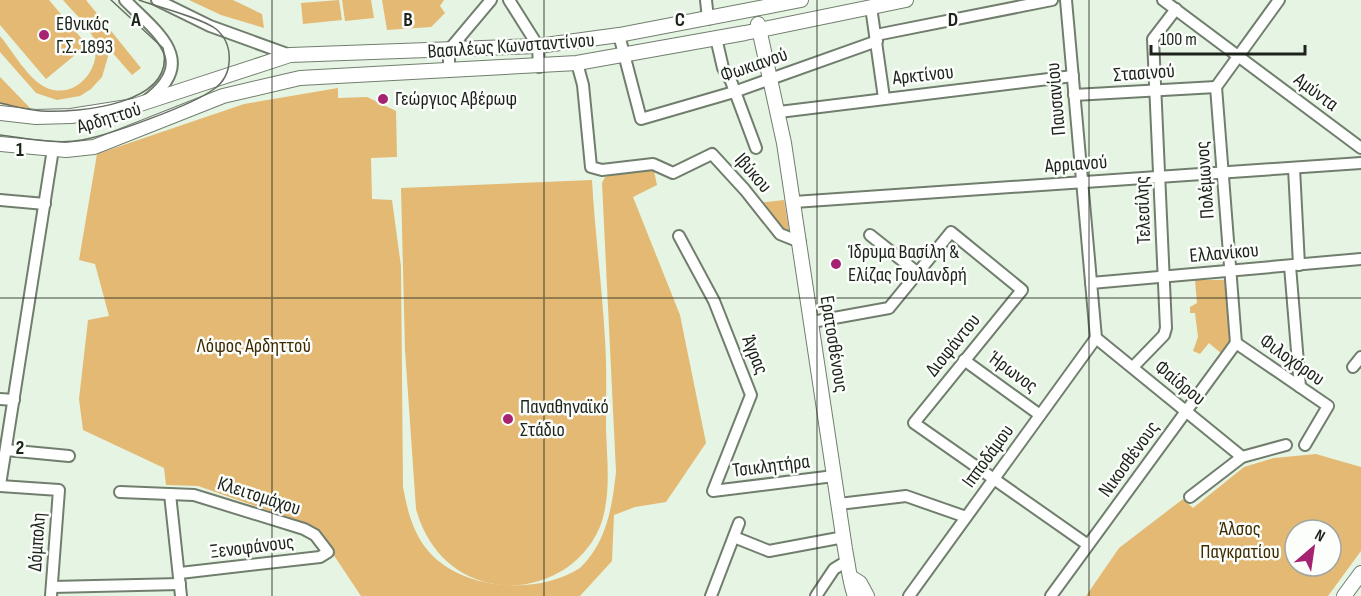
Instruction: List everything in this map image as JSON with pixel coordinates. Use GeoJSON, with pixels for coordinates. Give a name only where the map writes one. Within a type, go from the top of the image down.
{"type":"FeatureCollection","features":[{"type":"Feature","properties":{"kind":"main road","name":"Βασιλέως Κωνσταντίνου"},"geometry":{"type":"LineString","coordinates":[[209,80],[290,55],[538,46],[619,35],[801,0]]}},
{"type":"Feature","properties":{"kind":"main road","name":"Βασιλέως Κωνσταντίνου"},"geometry":{"type":"LineString","coordinates":[[224,96],[300,78],[540,67],[578,63],[760,30],[906,0]]}},
{"type":"Feature","properties":{"kind":"main road","name":"Ερατοσθένους"},"geometry":{"type":"LineString","coordinates":[[754,10],[779,112],[847,561],[852,578],[850,585],[855,596]]}},
{"type":"Feature","properties":{"kind":"main road","name":"Αρδηττού"},"geometry":{"type":"LineString","coordinates":[[0,113],[36,117],[71,116],[144,102],[209,80]]}},
{"type":"Feature","properties":{"kind":"main road","name":"Αρδηττού"},"geometry":{"type":"LineString","coordinates":[[0,144],[53,149],[94,147],[117,140],[224,96]]}},
{"type":"Feature","properties":{"kind":"main road"},"geometry":{"type":"LineString","coordinates":[[1344,596],[1361,573]]}},
{"type":"Feature","properties":{"kind":"main road","name":"Ερατοσθένους"},"geometry":{"type":"LineString","coordinates":[[852,578],[860,583],[867,596]]}},
{"type":"Feature","properties":{"kind":"street"},"geometry":{"type":"LineString","coordinates":[[124,0],[168,44],[172,54],[168,77],[154,95],[144,102]]}},
{"type":"Feature","properties":{"kind":"street"},"geometry":{"type":"LineString","coordinates":[[157,0],[210,26],[290,55]]}},
{"type":"Feature","properties":{"kind":"street"},"geometry":{"type":"LineString","coordinates":[[449,71],[449,50],[491,0]]}},
{"type":"Feature","properties":{"kind":"street"},"geometry":{"type":"LineString","coordinates":[[509,0],[538,46],[540,67]]}},
{"type":"Feature","properties":{"kind":"street"},"geometry":{"type":"LineString","coordinates":[[706,0],[708,19]]}},
{"type":"Feature","properties":{"kind":"street","name":"Φωκιανού"},"geometry":{"type":"LineString","coordinates":[[624,54],[641,119],[772,79],[876,38],[1052,0]]}},
{"type":"Feature","properties":{"kind":"street","name":"Παυσανίου"},"geometry":{"type":"LineString","coordinates":[[1066,0],[1096,338]]}},
{"type":"Feature","properties":{"kind":"street","name":"Αμύντα"},"geometry":{"type":"LineString","coordinates":[[1163,0],[1361,148]]}},
{"type":"Feature","properties":{"kind":"street"},"geometry":{"type":"LineString","coordinates":[[1216,87],[1279,0]]}},
{"type":"Feature","properties":{"kind":"street"},"geometry":{"type":"LineString","coordinates":[[871,7],[884,98]]}},
{"type":"Feature","properties":{"kind":"street","name":"Τελεσίλης"},"geometry":{"type":"LineString","coordinates":[[1133,367],[1164,335],[1166,328],[1153,39],[1176,9]]}},
{"type":"Feature","properties":{"kind":"street"},"geometry":{"type":"LineString","coordinates":[[619,35],[624,54]]}},
{"type":"Feature","properties":{"kind":"street"},"geometry":{"type":"LineString","coordinates":[[716,38],[723,68],[756,148]]}},
{"type":"Feature","properties":{"kind":"street","name":"Ιβύκου"},"geometry":{"type":"LineString","coordinates":[[578,63],[583,85],[591,166],[602,170],[652,164],[673,173],[712,154],[745,190],[780,234],[800,242]]}},
{"type":"Feature","properties":{"kind":"street","name":"Αρκτίνου"},"geometry":{"type":"LineString","coordinates":[[779,112],[1072,76]]}},
{"type":"Feature","properties":{"kind":"street","name":"Στασινού"},"geometry":{"type":"LineString","coordinates":[[1074,95],[1216,87]]}},
{"type":"Feature","properties":{"kind":"street","name":"Πολέμωνος"},"geometry":{"type":"LineString","coordinates":[[1216,87],[1236,343]]}},
{"type":"Feature","properties":{"kind":"street"},"geometry":{"type":"LineString","coordinates":[[0,486],[53,149]]}},
{"type":"Feature","properties":{"kind":"street","name":"Αρριανού"},"geometry":{"type":"LineString","coordinates":[[794,202],[1361,163]]}},
{"type":"Feature","properties":{"kind":"street"},"geometry":{"type":"LineString","coordinates":[[1294,168],[1300,387]]}},
{"type":"Feature","properties":{"kind":"street"},"geometry":{"type":"LineString","coordinates":[[0,200],[45,204]]}},
{"type":"Feature","properties":{"kind":"street","name":"Διοφάντου"},"geometry":{"type":"LineString","coordinates":[[918,273],[951,232],[1022,290],[915,423],[994,478]]}},
{"type":"Feature","properties":{"kind":"street"},"geometry":{"type":"LineString","coordinates":[[812,322],[890,308],[918,273],[870,235]]}},
{"type":"Feature","properties":{"kind":"street","name":"Άγρας"},"geometry":{"type":"LineString","coordinates":[[679,236],[714,301],[751,395],[713,491]]}},
{"type":"Feature","properties":{"kind":"street","name":"Ελλανίκου"},"geometry":{"type":"LineString","coordinates":[[1091,283],[1361,260]]}},
{"type":"Feature","properties":{"kind":"street","name":"Φαίδρου"},"geometry":{"type":"LineString","coordinates":[[1096,338],[1242,457]]}},
{"type":"Feature","properties":{"kind":"street","name":"Ιπποδάμου"},"geometry":{"type":"LineString","coordinates":[[909,596],[1096,338]]}},
{"type":"Feature","properties":{"kind":"street","name":"Φιλοχόρου"},"geometry":{"type":"LineString","coordinates":[[1236,343],[1328,406],[1305,445]]}},
{"type":"Feature","properties":{"kind":"street","name":"Νικοσθένους"},"geometry":{"type":"LineString","coordinates":[[1051,596],[1236,343]]}},
{"type":"Feature","properties":{"kind":"street"},"geometry":{"type":"LineString","coordinates":[[1353,367],[1361,357]]}},
{"type":"Feature","properties":{"kind":"street","name":"Ήρωνος"},"geometry":{"type":"LineString","coordinates":[[964,360],[1040,415]]}},
{"type":"Feature","properties":{"kind":"street"},"geometry":{"type":"LineString","coordinates":[[0,399],[14,400]]}},
{"type":"Feature","properties":{"kind":"street"},"geometry":{"type":"LineString","coordinates":[[1190,497],[1242,457],[1286,445]]}},
{"type":"Feature","properties":{"kind":"street"},"geometry":{"type":"LineString","coordinates":[[6,450],[69,456]]}},
{"type":"Feature","properties":{"kind":"street","name":"Τσικλητήρα"},"geometry":{"type":"LineString","coordinates":[[713,491],[834,476]]}},
{"type":"Feature","properties":{"kind":"street"},"geometry":{"type":"LineString","coordinates":[[994,478],[1088,545]]}},
{"type":"Feature","properties":{"kind":"street","name":"Δόμπολη"},"geometry":{"type":"LineString","coordinates":[[0,486],[59,490],[52,591]]}},
{"type":"Feature","properties":{"kind":"street","name":"Κλειτομάχου"},"geometry":{"type":"LineString","coordinates":[[120,492],[194,495],[304,529],[315,535],[328,552]]}},
{"type":"Feature","properties":{"kind":"street"},"geometry":{"type":"LineString","coordinates":[[170,494],[181,596]]}},
{"type":"Feature","properties":{"kind":"street"},"geometry":{"type":"LineString","coordinates":[[839,504],[906,496],[966,517]]}},
{"type":"Feature","properties":{"kind":"street"},"geometry":{"type":"LineString","coordinates":[[711,596],[739,522]]}},
{"type":"Feature","properties":{"kind":"street"},"geometry":{"type":"LineString","coordinates":[[734,537],[769,551],[844,537]]}},
{"type":"Feature","properties":{"kind":"street","name":"Ξενοφάνους"},"geometry":{"type":"LineString","coordinates":[[52,591],[180,579],[320,557],[328,552]]}},
{"type":"Feature","properties":{"kind":"street"},"geometry":{"type":"LineString","coordinates":[[816,596],[834,569],[847,561]]}},
{"type":"Feature","properties":{"kind":"green space","name":"Εθνικός Γ.Σ. 1893"},"geometry":{"type":"Polygon","coordinates":[[[0,0],[49,0],[87,45],[46,79],[0,25],[0,0]]]}},
{"type":"Feature","properties":{"kind":"green space"},"geometry":{"type":"Polygon","coordinates":[[[63,0],[86,0],[141,68],[132,75],[110,50],[102,77],[91,89],[80,96],[57,100],[36,93],[0,52],[0,36],[27,72],[40,84],[58,91],[68,90],[77,85],[91,71],[96,51],[89,29],[63,0]]]}},
{"type":"Feature","properties":{"kind":"green space"},"geometry":{"type":"Polygon","coordinates":[[[189,0],[233,0],[262,14],[264,28],[221,15],[189,0]]]}},
{"type":"Feature","properties":{"kind":"green space"},"geometry":{"type":"Polygon","coordinates":[[[339,0],[342,20],[303,24],[301,3],[339,0]]]}},
{"type":"Feature","properties":{"kind":"green space"},"geometry":{"type":"Polygon","coordinates":[[[342,0],[371,0],[374,18],[345,21],[342,0]]]}},
{"type":"Feature","properties":{"kind":"green space"},"geometry":{"type":"Polygon","coordinates":[[[382,0],[444,0],[440,6],[445,13],[431,27],[387,30],[382,0]]]}},
{"type":"Feature","properties":{"kind":"green space"},"geometry":{"type":"Polygon","coordinates":[[[0,77],[33,111],[0,104],[0,77]]]}},
{"type":"Feature","properties":{"kind":"green space","name":"Λόφος Αρδηττού"},"geometry":{"type":"Polygon","coordinates":[[[338,88],[338,98],[367,97],[396,111],[397,157],[371,158],[372,199],[392,200],[401,266],[403,487],[411,518],[425,547],[439,562],[457,573],[477,580],[521,585],[542,583],[562,577],[580,568],[589,558],[602,535],[610,511],[616,472],[602,183],[605,177],[653,166],[657,185],[633,197],[680,315],[706,443],[666,502],[635,507],[614,515],[612,561],[580,596],[361,596],[319,533],[310,525],[198,486],[166,485],[164,468],[83,430],[79,399],[88,320],[109,316],[95,264],[79,260],[97,154],[244,104],[338,88]]]}},
{"type":"Feature","properties":{"kind":"green space","name":"Παναθηναϊκό Στάδιο"},"geometry":{"type":"Polygon","coordinates":[[[592,180],[606,362],[608,464],[605,510],[595,537],[585,552],[558,573],[524,584],[489,583],[463,573],[442,557],[426,535],[416,509],[405,350],[401,188],[592,180]]]}},
{"type":"Feature","properties":{"kind":"green space"},"geometry":{"type":"Polygon","coordinates":[[[784,200],[789,230],[781,231],[757,203],[784,200]]]}},
{"type":"Feature","properties":{"kind":"green space"},"geometry":{"type":"Polygon","coordinates":[[[1195,280],[1227,280],[1232,342],[1222,354],[1209,343],[1200,354],[1193,351],[1198,337],[1195,313],[1190,313],[1190,307],[1197,303],[1195,280]]]}},
{"type":"Feature","properties":{"kind":"green space","name":"Άλσος Παγκρατίου"},"geometry":{"type":"Polygon","coordinates":[[[1316,454],[1361,467],[1361,551],[1343,576],[1343,518],[1283,518],[1283,578],[1341,578],[1328,596],[1086,596],[1119,548],[1183,499],[1193,508],[1244,467],[1274,458],[1316,454]]]}},
{"type":"Feature","properties":{"kind":"tram line"},"geometry":{"type":"LineString","coordinates":[[0,103],[41,111],[78,110],[121,102],[140,94],[155,82],[163,67],[163,48],[111,0]]}},
{"type":"Feature","properties":{"kind":"tram line"},"geometry":{"type":"LineString","coordinates":[[0,135],[51,141],[72,141],[95,137],[170,111],[203,96],[221,83],[228,68],[229,59],[229,51],[222,35],[209,25],[139,0]]}},
{"type":"Feature","properties":{"kind":"place","name":"Εθνικός Γ.Σ. 1893"},"geometry":{"type":"Point","coordinates":[44,35]}},
{"type":"Feature","properties":{"kind":"place","name":"Γεώργιος Αβέρωφ"},"geometry":{"type":"Point","coordinates":[383,99]}},
{"type":"Feature","properties":{"kind":"place","name":"Ίδρυμα Βασίλη & Ελίζας Γουλανδρή"},"geometry":{"type":"Point","coordinates":[836,264]}},
{"type":"Feature","properties":{"kind":"place","name":"Παναθηναϊκό Στάδιο"},"geometry":{"type":"Point","coordinates":[508,419]}}]}
